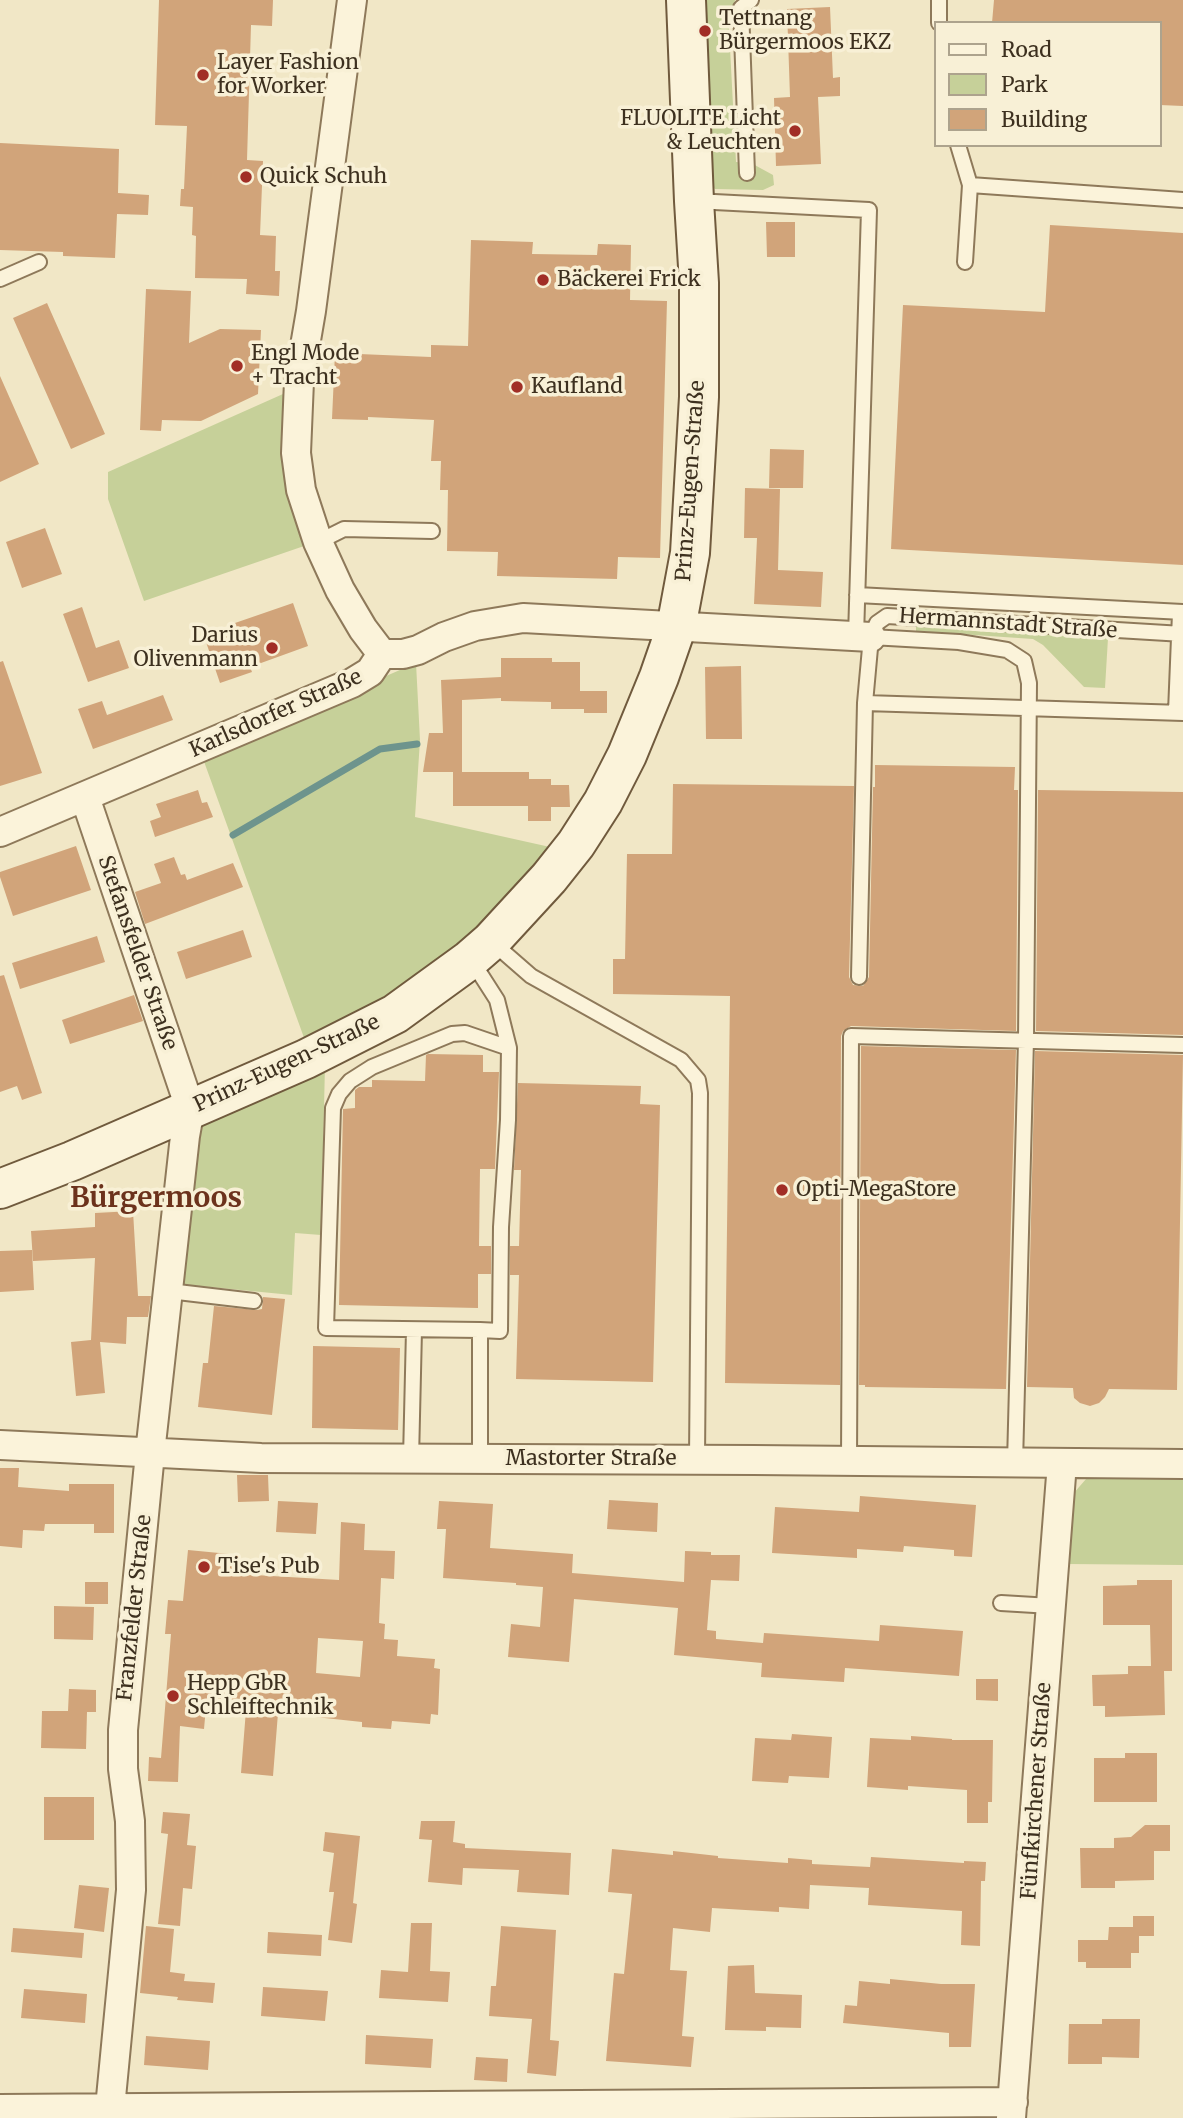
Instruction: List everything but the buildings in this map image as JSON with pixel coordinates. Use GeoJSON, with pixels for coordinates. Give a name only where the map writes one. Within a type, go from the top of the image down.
{"type":"FeatureCollection","features":[{"type":"Feature","properties":{"kind":"street"},"geometry":{"type":"LineString","coordinates":[[352,0],[311,311],[299,381],[296,453],[301,490],[318,542],[340,590],[363,629],[382,654]]}},
{"type":"Feature","properties":{"kind":"street","name":"Prinz-Eugen-Straße"},"geometry":{"type":"LineString","coordinates":[[0,1189],[72,1161],[306,1059],[395,1014],[480,951],[549,878],[576,844],[603,802],[627,755],[659,677],[676,628],[690,553],[699,397],[699,283],[686,0]]}},
{"type":"Feature","properties":{"kind":"street","name":"Karlsdorfer Straße"},"geometry":{"type":"LineString","coordinates":[[0,832],[352,683],[370,672],[382,654],[403,654],[475,626],[523,618],[676,628]]}},
{"type":"Feature","properties":{"kind":"street"},"geometry":{"type":"LineString","coordinates":[[676,628],[863,636]]}},
{"type":"Feature","properties":{"kind":"street","name":"Stefansfelder Straße"},"geometry":{"type":"LineString","coordinates":[[85,797],[190,1108]]}},
{"type":"Feature","properties":{"kind":"street","name":"Franzfelder Straße"},"geometry":{"type":"LineString","coordinates":[[110,2108],[131,1890],[130,1821],[123,1769],[123,1730],[150,1453],[190,1108]]}},
{"type":"Feature","properties":{"kind":"street","name":"Mastorter Straße"},"geometry":{"type":"LineString","coordinates":[[0,1445],[261,1458],[1183,1464]]}},
{"type":"Feature","properties":{"kind":"street","name":"Fünfkirchener Straße"},"geometry":{"type":"LineString","coordinates":[[1012,2110],[1062,1463]]}},
{"type":"Feature","properties":{"kind":"street"},"geometry":{"type":"LineString","coordinates":[[0,2109],[110,2108],[215,2113],[1012,2110]]}},
{"type":"Feature","properties":{"kind":"lane"},"geometry":{"type":"LineString","coordinates":[[747,173],[741,8],[751,0]]}},
{"type":"Feature","properties":{"kind":"lane"},"geometry":{"type":"LineString","coordinates":[[939,0],[939,21]]}},
{"type":"Feature","properties":{"kind":"lane"},"geometry":{"type":"LineString","coordinates":[[959,147],[970,185],[965,262]]}},
{"type":"Feature","properties":{"kind":"lane"},"geometry":{"type":"LineString","coordinates":[[970,185],[1183,200]]}},
{"type":"Feature","properties":{"kind":"lane"},"geometry":{"type":"LineString","coordinates":[[694,201],[869,210],[857,595],[863,636],[865,703],[859,977]]}},
{"type":"Feature","properties":{"kind":"lane"},"geometry":{"type":"LineString","coordinates":[[0,279],[39,262]]}},
{"type":"Feature","properties":{"kind":"lane"},"geometry":{"type":"LineString","coordinates":[[318,542],[344,529],[432,531]]}},
{"type":"Feature","properties":{"kind":"lane"},"geometry":{"type":"LineString","coordinates":[[857,595],[1181,612],[1180,712],[865,703]]}},
{"type":"Feature","properties":{"kind":"lane","name":"Hermannstadt Straße"},"geometry":{"type":"LineString","coordinates":[[863,636],[887,616],[1181,634]]}},
{"type":"Feature","properties":{"kind":"lane"},"geometry":{"type":"LineString","coordinates":[[863,636],[959,642],[1007,650],[1024,662],[1029,683],[1026,1040],[1014,1463]]}},
{"type":"Feature","properties":{"kind":"lane"},"geometry":{"type":"LineString","coordinates":[[509,1048],[465,1033],[452,1034],[372,1068],[350,1082],[339,1094],[333,1108],[327,1328],[500,1331],[501,1227],[508,1119],[509,1048],[497,1000],[481,975],[480,951],[531,976],[681,1060],[698,1080],[697,1460]]}},
{"type":"Feature","properties":{"kind":"lane"},"geometry":{"type":"LineString","coordinates":[[849,1461],[851,1036],[1183,1045]]}},
{"type":"Feature","properties":{"kind":"lane"},"geometry":{"type":"LineString","coordinates":[[169,1292],[254,1301]]}},
{"type":"Feature","properties":{"kind":"lane"},"geometry":{"type":"LineString","coordinates":[[411,1459],[414,1330]]}},
{"type":"Feature","properties":{"kind":"lane"},"geometry":{"type":"LineString","coordinates":[[480,1330],[480,1459]]}},
{"type":"Feature","properties":{"kind":"lane"},"geometry":{"type":"LineString","coordinates":[[1001,1602],[1051,1606]]}},
{"type":"Feature","properties":{"kind":"green space"},"geometry":{"type":"Polygon","coordinates":[[[703,0],[735,0],[729,29],[736,162],[751,163],[773,175],[774,185],[763,190],[715,189],[707,180],[703,0]]]}},
{"type":"Feature","properties":{"kind":"green space"},"geometry":{"type":"Polygon","coordinates":[[[283,394],[283,449],[307,545],[144,601],[108,499],[108,472],[283,394]]]}},
{"type":"Feature","properties":{"kind":"green space"},"geometry":{"type":"Polygon","coordinates":[[[916,624],[1108,638],[1105,688],[1084,687],[1043,645],[1033,639],[916,631],[916,624]]]}},
{"type":"Feature","properties":{"kind":"green space"},"geometry":{"type":"Polygon","coordinates":[[[416,663],[420,740],[415,817],[559,849],[464,951],[307,1046],[202,756],[416,663]]]}},
{"type":"Feature","properties":{"kind":"green space"},"geometry":{"type":"Polygon","coordinates":[[[325,1065],[321,1235],[295,1233],[292,1295],[179,1284],[196,1136],[203,1119],[325,1065]]]}},
{"type":"Feature","properties":{"kind":"green space"},"geometry":{"type":"Polygon","coordinates":[[[1093,1471],[1183,1473],[1183,1565],[1067,1564],[1073,1494],[1093,1471]]]}},
{"type":"Feature","properties":{"kind":"waterway"},"geometry":{"type":"LineString","coordinates":[[233,835],[380,749],[417,744]]}},
{"type":"Feature","properties":{"kind":"place","name":"Tettnang Bürgermoos EKZ"},"geometry":{"type":"Point","coordinates":[705,31]}},
{"type":"Feature","properties":{"kind":"place","name":"Layer Fashion for Worker"},"geometry":{"type":"Point","coordinates":[203,75]}},
{"type":"Feature","properties":{"kind":"place","name":"FLUOLITE Licht & Leuchten"},"geometry":{"type":"Point","coordinates":[795,131]}},
{"type":"Feature","properties":{"kind":"place","name":"Quick Schuh"},"geometry":{"type":"Point","coordinates":[246,177]}},
{"type":"Feature","properties":{"kind":"place","name":"Bäckerei Frick"},"geometry":{"type":"Point","coordinates":[543,280]}},
{"type":"Feature","properties":{"kind":"place","name":"Engl Mode + Tracht"},"geometry":{"type":"Point","coordinates":[237,366]}},
{"type":"Feature","properties":{"kind":"place","name":"Kaufland"},"geometry":{"type":"Point","coordinates":[517,387]}},
{"type":"Feature","properties":{"kind":"place","name":"Darius Olivenmann"},"geometry":{"type":"Point","coordinates":[272,648]}},
{"type":"Feature","properties":{"kind":"place","name":"Opti-MegaStore"},"geometry":{"type":"Point","coordinates":[782,1190]}},
{"type":"Feature","properties":{"kind":"place","name":"Tise's Pub"},"geometry":{"type":"Point","coordinates":[204,1567]}},
{"type":"Feature","properties":{"kind":"place","name":"Hepp GbR Schleiftechnik"},"geometry":{"type":"Point","coordinates":[173,1696]}},
{"type":"Feature","properties":{"kind":"district","name":"Bürgermoos"},"geometry":{"type":"Point","coordinates":[156,1199]}}]}
